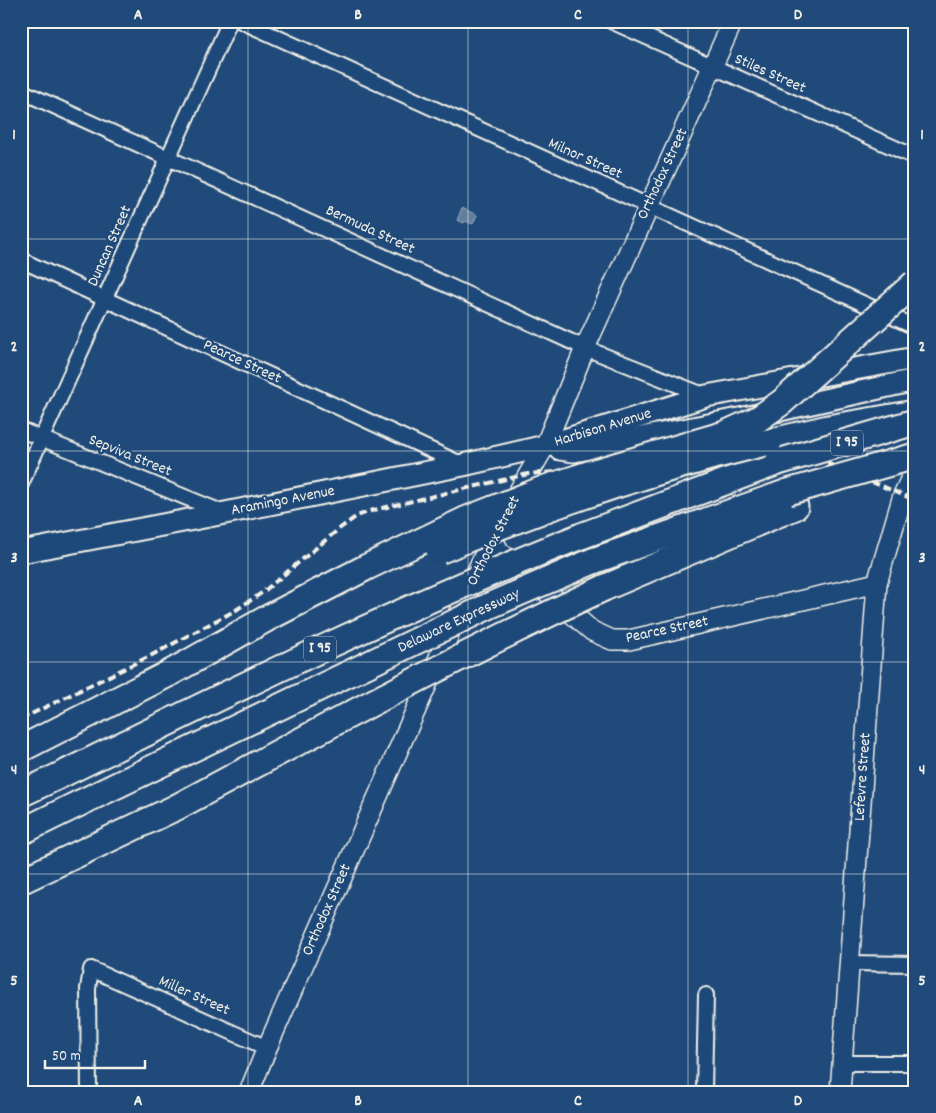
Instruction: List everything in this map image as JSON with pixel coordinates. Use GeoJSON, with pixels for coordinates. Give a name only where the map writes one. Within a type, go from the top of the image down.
{"type":"FeatureCollection","features":[{"type":"Feature","properties":{"kind":"highway"},"geometry":{"type":"LineString","coordinates":[[170,673],[266,618],[465,520],[546,488],[725,434],[758,419],[782,402],[915,283]]}},
{"type":"Feature","properties":{"kind":"highway"},"geometry":{"type":"LineString","coordinates":[[21,749],[170,673],[494,527],[627,480],[745,448],[819,430],[915,413]]}},
{"type":"Feature","properties":{"kind":"highway","name":"Delaware Expressway"},"geometry":{"type":"LineString","coordinates":[[21,794],[307,654],[522,559],[778,462],[915,422]]}},
{"type":"Feature","properties":{"kind":"highway"},"geometry":{"type":"LineString","coordinates":[[21,881],[177,807],[373,702],[548,614],[792,499],[915,458]]}},
{"type":"Feature","properties":{"kind":"highway","name":"Delaware Expressway"},"geometry":{"type":"LineString","coordinates":[[21,832],[491,604],[593,561],[792,499]]}},
{"type":"Feature","properties":{"kind":"main road","name":"Harbison Avenue"},"geometry":{"type":"LineString","coordinates":[[545,446],[706,396],[915,358]]}},
{"type":"Feature","properties":{"kind":"main road","name":"Harbison Avenue"},"geometry":{"type":"LineString","coordinates":[[545,446],[574,451],[744,418],[915,380]]}},
{"type":"Feature","properties":{"kind":"main road","name":"Aramingo Avenue"},"geometry":{"type":"LineString","coordinates":[[21,552],[463,465],[545,446]]}},
{"type":"Feature","properties":{"kind":"street","name":"Duncan Street"},"geometry":{"type":"LineString","coordinates":[[21,484],[230,21]]}},
{"type":"Feature","properties":{"kind":"street","name":"Milnor Street"},"geometry":{"type":"LineString","coordinates":[[241,21],[915,327]]}},
{"type":"Feature","properties":{"kind":"street","name":"Stiles Street"},"geometry":{"type":"LineString","coordinates":[[611,21],[915,158]]}},
{"type":"Feature","properties":{"kind":"street","name":"Orthodox Street"},"geometry":{"type":"LineString","coordinates":[[249,1092],[492,538],[545,446],[585,348],[733,21]]}},
{"type":"Feature","properties":{"kind":"street","name":"Bermuda Street"},"geometry":{"type":"LineString","coordinates":[[21,91],[585,348],[706,396]]}},
{"type":"Feature","properties":{"kind":"street","name":"Pearce Street"},"geometry":{"type":"LineString","coordinates":[[21,260],[463,465]]}},
{"type":"Feature","properties":{"kind":"street","name":"Sepviva Street"},"geometry":{"type":"LineString","coordinates":[[21,430],[225,513]]}},
{"type":"Feature","properties":{"kind":"street","name":"Lefevre Street"},"geometry":{"type":"LineString","coordinates":[[840,1092],[877,583],[903,495],[915,469]]}},
{"type":"Feature","properties":{"kind":"street","name":"Pearce Street"},"geometry":{"type":"LineString","coordinates":[[492,538],[499,552],[530,580],[592,631],[612,640],[629,640],[877,583]]}},
{"type":"Feature","properties":{"kind":"street"},"geometry":{"type":"LineString","coordinates":[[849,963],[915,964]]}},
{"type":"Feature","properties":{"kind":"street","name":"Miller Street"},"geometry":{"type":"LineString","coordinates":[[89,1092],[88,990],[91,969],[267,1048]]}},
{"type":"Feature","properties":{"kind":"street"},"geometry":{"type":"LineString","coordinates":[[704,1092],[706,994]]}},
{"type":"Feature","properties":{"kind":"street"},"geometry":{"type":"LineString","coordinates":[[843,1063],[915,1064]]}},
{"type":"Feature","properties":{"kind":"shaded area"},"geometry":{"type":"Polygon","coordinates":[[[462,208],[477,215],[473,224],[457,220],[462,208]]]}},
{"type":"Feature","properties":{"kind":"shaded area"},"geometry":{"type":"Polygon","coordinates":[[[29,909],[21,1016],[21,913],[29,909]]]}},
{"type":"Feature","properties":{"kind":"railway"},"geometry":{"type":"LineString","coordinates":[[21,719],[152,655],[236,610],[263,592],[339,529],[357,516],[374,510],[528,474],[556,472],[687,443],[744,443],[805,454],[915,500]]}}]}
